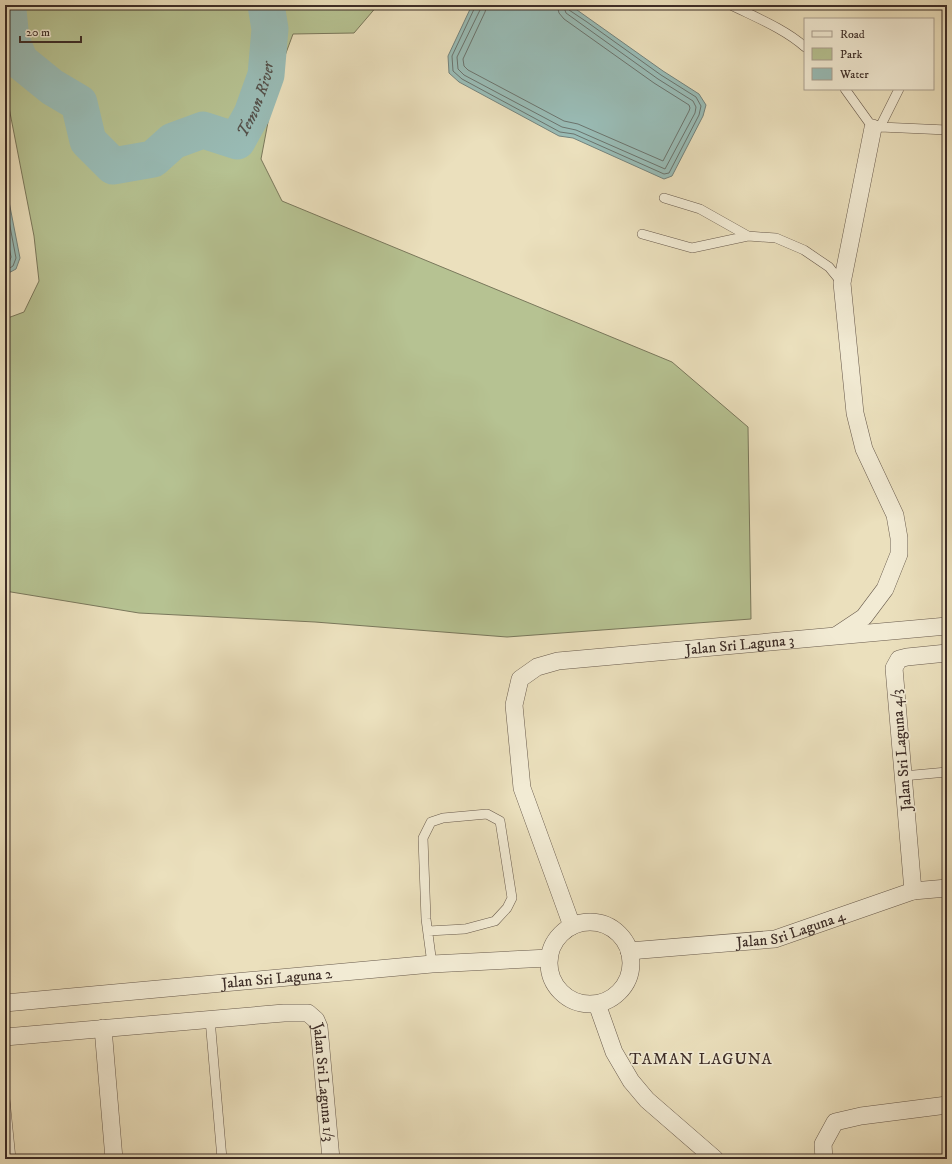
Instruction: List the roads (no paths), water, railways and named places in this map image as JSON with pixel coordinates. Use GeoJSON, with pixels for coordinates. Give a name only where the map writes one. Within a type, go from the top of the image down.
{"type":"FeatureCollection","features":[{"type":"Feature","properties":{"kind":"street","name":"Jalan Sri Laguna 3"},"geometry":{"type":"LineString","coordinates":[[572,926],[522,788],[514,704],[520,679],[537,667],[558,661],[835,636],[864,617],[885,589],[899,554],[899,538],[895,515],[864,449],[855,414],[842,283],[877,127]]}},
{"type":"Feature","properties":{"kind":"street"},"geometry":{"type":"LineString","coordinates":[[835,636],[947,626]]}},
{"type":"Feature","properties":{"kind":"street","name":"Jalan Sri Laguna 4/3"},"geometry":{"type":"LineString","coordinates":[[914,891],[894,668],[899,659],[907,656],[947,653]]}},
{"type":"Feature","properties":{"kind":"street","name":"Jalan Sri Laguna 4"},"geometry":{"type":"LineString","coordinates":[[629,951],[775,939],[914,891],[947,888]]}},
{"type":"Feature","properties":{"kind":"street"},"geometry":{"type":"LineString","coordinates":[[585,922],[600,923],[613,929],[623,938],[629,951],[631,964],[629,978],[621,990],[610,999],[597,1004],[584,1004],[572,1000],[561,993],[554,983],[550,971],[549,958],[552,946],[560,934],[572,926],[585,922]]}},
{"type":"Feature","properties":{"kind":"street","name":"Jalan Sri Laguna 2"},"geometry":{"type":"LineString","coordinates":[[5,1003],[432,964],[549,958]]}},
{"type":"Feature","properties":{"kind":"street"},"geometry":{"type":"LineString","coordinates":[[597,1004],[614,1052],[631,1081],[647,1100],[715,1159]]}},
{"type":"Feature","properties":{"kind":"street","name":"Jalan Sri Laguna 1/3"},"geometry":{"type":"LineString","coordinates":[[5,1037],[298,1012],[308,1013],[316,1020],[319,1028],[331,1159]]}},
{"type":"Feature","properties":{"kind":"street"},"geometry":{"type":"LineString","coordinates":[[103,1028],[114,1159]]}},
{"type":"Feature","properties":{"kind":"street"},"geometry":{"type":"LineString","coordinates":[[824,1159],[822,1144],[835,1122],[860,1116],[947,1105]]}},
{"type":"Feature","properties":{"kind":"lane"},"geometry":{"type":"LineString","coordinates":[[731,5],[762,20],[804,46]]}},
{"type":"Feature","properties":{"kind":"lane"},"geometry":{"type":"LineString","coordinates":[[846,90],[877,127],[947,130]]}},
{"type":"Feature","properties":{"kind":"lane"},"geometry":{"type":"LineString","coordinates":[[877,127],[898,90]]}},
{"type":"Feature","properties":{"kind":"lane"},"geometry":{"type":"LineString","coordinates":[[664,198],[700,209],[748,236]]}},
{"type":"Feature","properties":{"kind":"lane"},"geometry":{"type":"LineString","coordinates":[[642,234],[692,248],[748,236],[776,238],[804,250],[829,267],[842,283]]}},
{"type":"Feature","properties":{"kind":"lane"},"geometry":{"type":"LineString","coordinates":[[903,776],[947,772]]}},
{"type":"Feature","properties":{"kind":"lane"},"geometry":{"type":"LineString","coordinates":[[428,931],[465,929],[496,921],[507,908],[512,898],[500,821],[487,814],[443,818],[431,822],[423,838],[428,931],[432,964]]}},
{"type":"Feature","properties":{"kind":"lane"},"geometry":{"type":"LineString","coordinates":[[210,1019],[222,1159]]}},
{"type":"Feature","properties":{"kind":"lane"},"geometry":{"type":"LineString","coordinates":[[5,1099],[11,1159]]}},
{"type":"Feature","properties":{"kind":"water"},"geometry":{"type":"Polygon","coordinates":[[[472,5],[570,5],[663,71],[699,94],[706,105],[703,116],[672,176],[664,179],[573,138],[559,136],[459,82],[449,73],[448,56],[472,5]]]}},
{"type":"Feature","properties":{"kind":"water"},"geometry":{"type":"Polygon","coordinates":[[[5,181],[20,258],[16,269],[5,275],[5,181]]]}},
{"type":"Feature","properties":{"kind":"waterway","name":"Temon River"},"geometry":{"type":"LineString","coordinates":[[5,8],[8,10],[11,40],[20,61],[52,87],[79,103],[88,141],[113,166],[153,159],[173,141],[203,130],[237,141],[252,114],[266,75],[270,29],[266,5]]}},
{"type":"Feature","properties":{"kind":"district","name":"TAMAN LAGUNA"},"geometry":{"type":"Point","coordinates":[701,1058]}}]}
